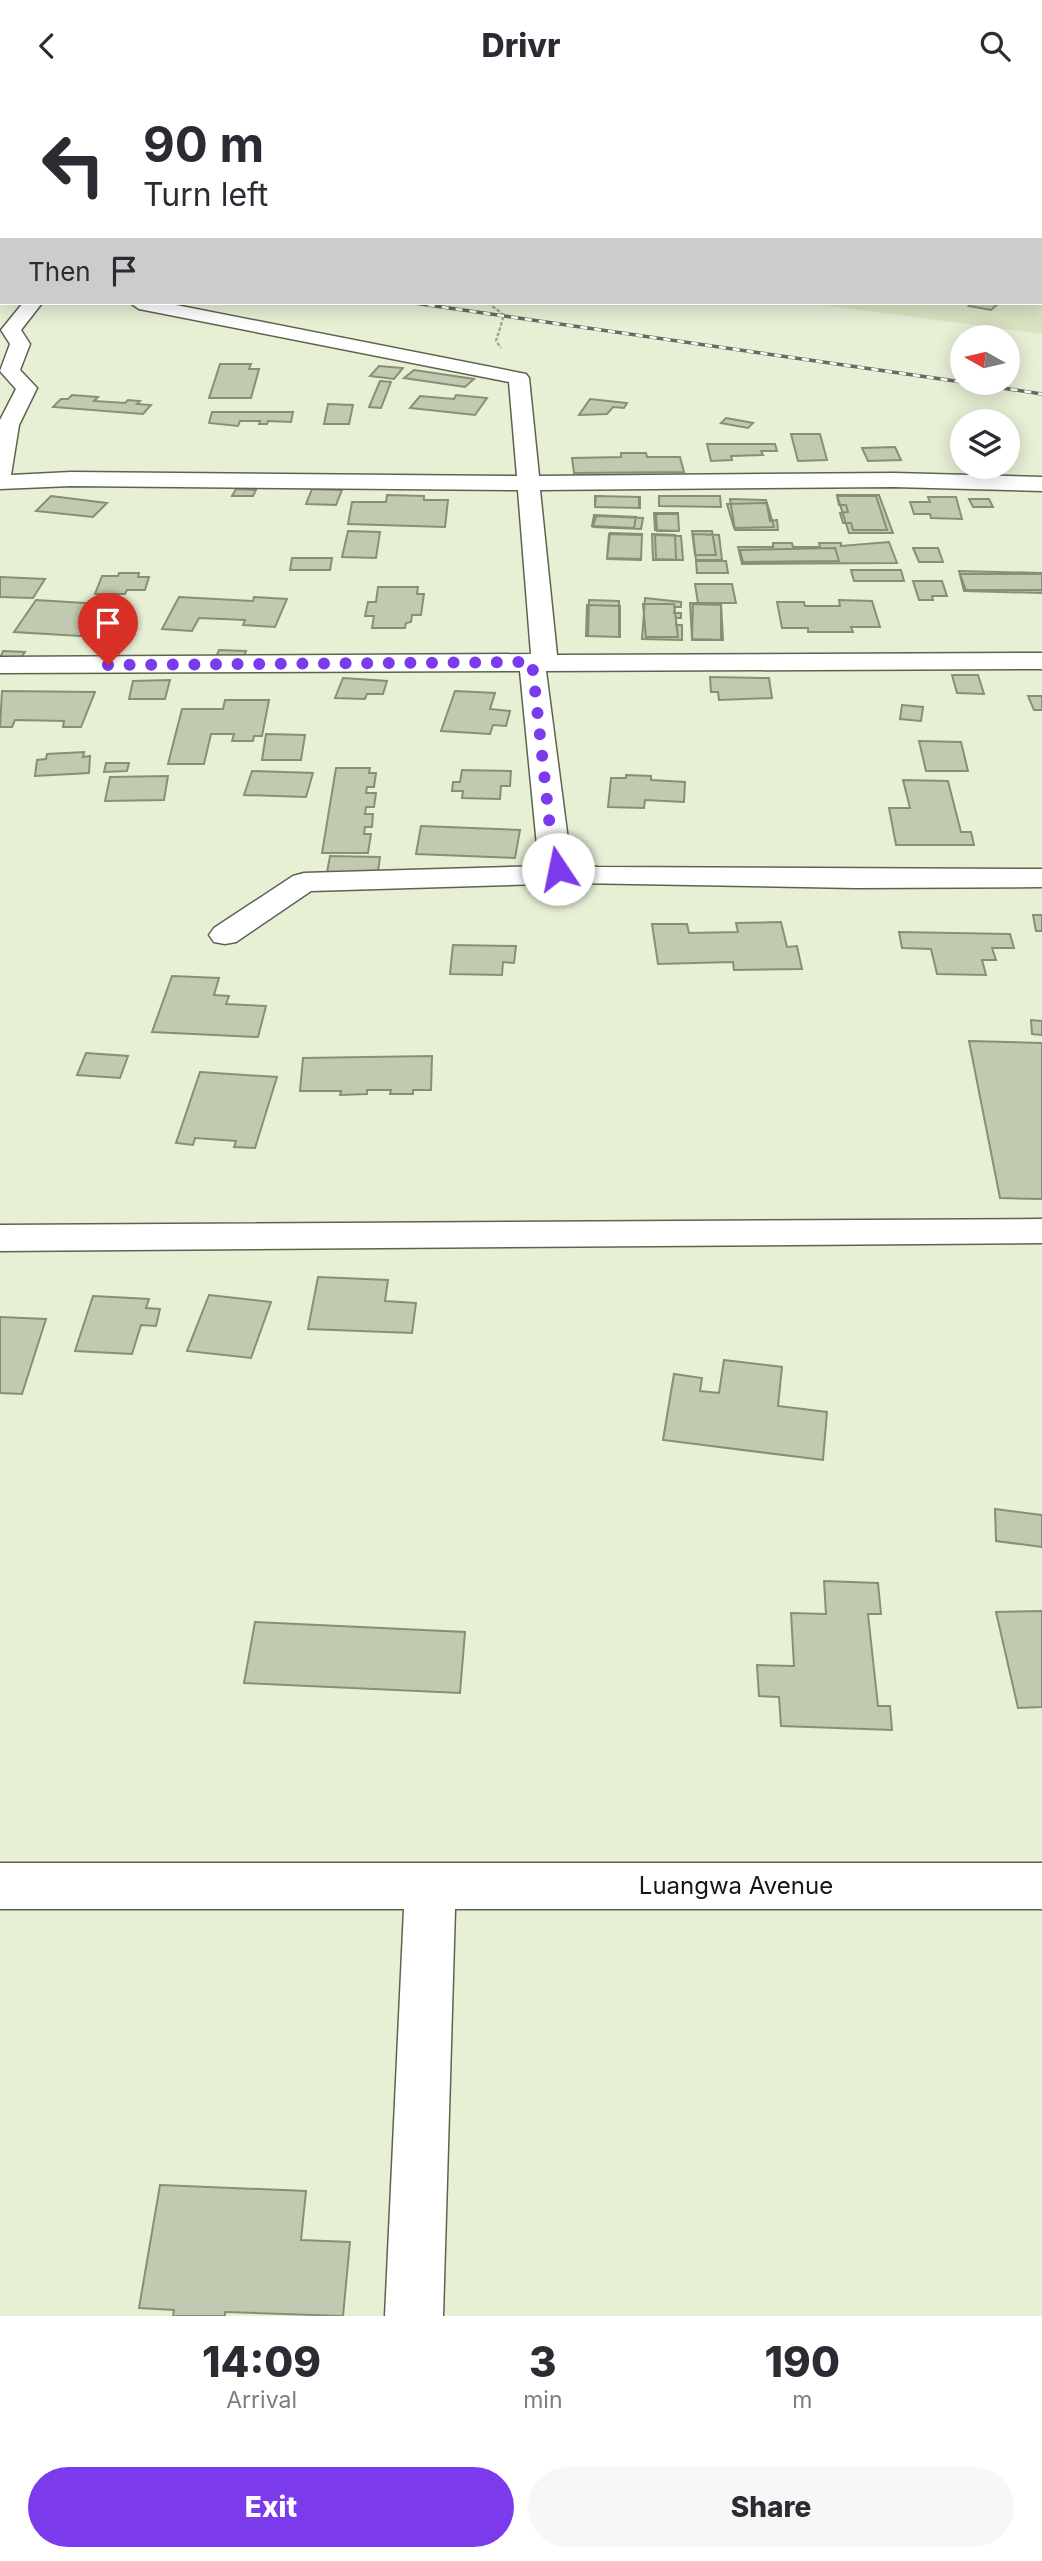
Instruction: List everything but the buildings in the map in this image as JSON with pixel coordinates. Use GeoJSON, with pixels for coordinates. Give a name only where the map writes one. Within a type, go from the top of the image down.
{"type":"FeatureCollection","features":[{"type":"Feature","properties":{"kind":"street"},"geometry":{"type":"LineString","coordinates":[[0,475],[8,425],[27,388],[10,371],[19,353],[20,344],[10,330],[31,305]]}},
{"type":"Feature","properties":{"kind":"street"},"geometry":{"type":"LineString","coordinates":[[149,305],[519,378],[530,483],[538,662],[553,856],[558,869],[574,874]]}},
{"type":"Feature","properties":{"kind":"street"},"geometry":{"type":"LineString","coordinates":[[0,482],[71,479],[530,483],[894,480],[1042,484]]}},
{"type":"Feature","properties":{"kind":"street"},"geometry":{"type":"LineString","coordinates":[[0,665],[304,666],[538,662],[1042,661]]}},
{"type":"Feature","properties":{"kind":"street"},"geometry":{"type":"LineString","coordinates":[[225,935],[304,882],[574,874],[856,879],[1042,878]]}},
{"type":"Feature","properties":{"kind":"street"},"geometry":{"type":"LineString","coordinates":[[0,1238],[1042,1231]]}},
{"type":"Feature","properties":{"kind":"street"},"geometry":{"type":"LineString","coordinates":[[414,2316],[430,1885]]}},
{"type":"Feature","properties":{"kind":"street","name":"Luangwa Avenue"},"geometry":{"type":"LineString","coordinates":[[0,1886],[1042,1887]]}},
{"type":"Feature","properties":{"kind":"path"},"geometry":{"type":"LineString","coordinates":[[490,305],[504,316],[496,341],[516,367],[519,378]]}},
{"type":"Feature","properties":{"kind":"shaded area"},"geometry":{"type":"Polygon","coordinates":[[[823,305],[1042,305],[1042,334],[1020,331],[1020,325],[974,325],[823,305]]]}},
{"type":"Feature","properties":{"kind":"railway"},"geometry":{"type":"LineString","coordinates":[[428,305],[950,380]]}},
{"type":"Feature","properties":{"kind":"railway"},"geometry":{"type":"LineString","coordinates":[[1020,391],[1042,394]]}},
{"type":"Feature","properties":{"kind":"route"},"geometry":{"type":"LineString","coordinates":[[108,665],[304,666],[532,662],[553,856],[558,869]]}}]}
